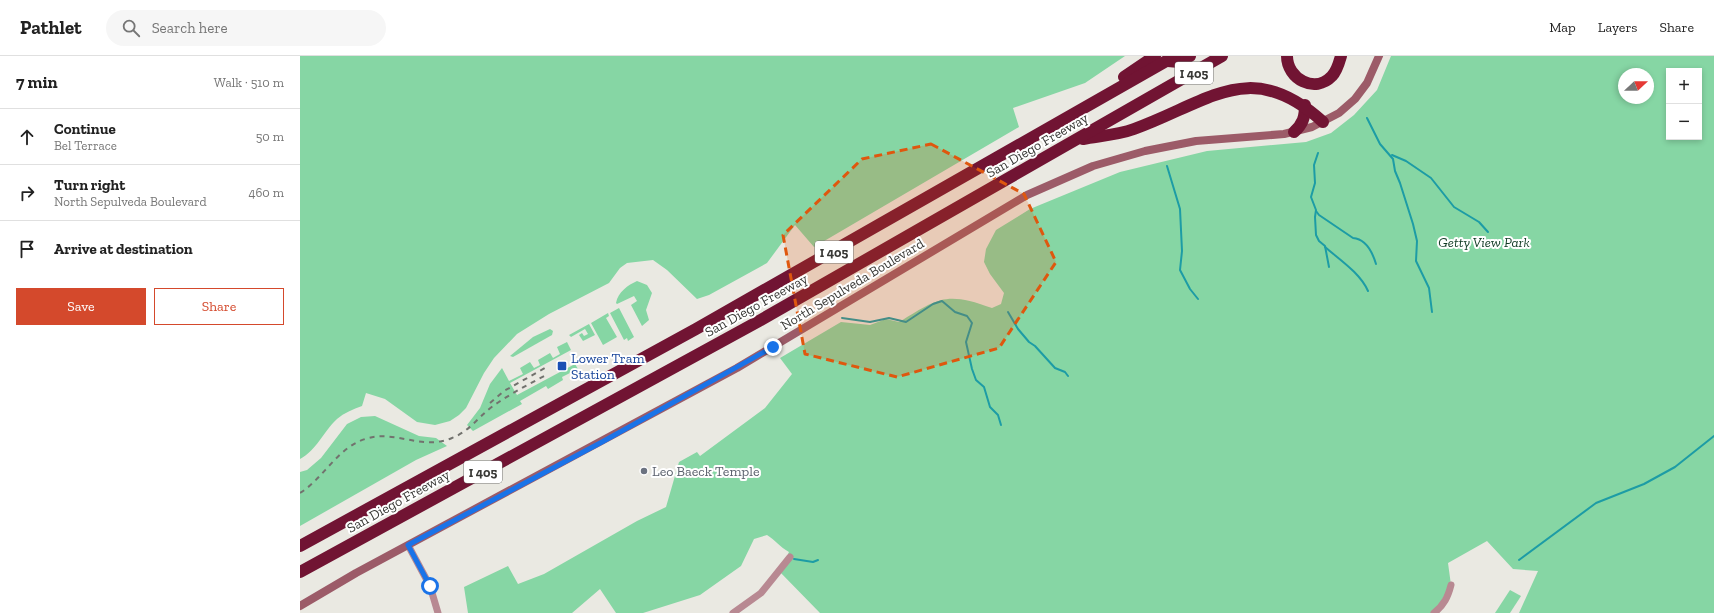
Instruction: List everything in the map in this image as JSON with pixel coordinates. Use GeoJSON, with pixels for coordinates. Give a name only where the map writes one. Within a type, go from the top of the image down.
{"type":"FeatureCollection","features":[{"type":"Feature","properties":{"kind":"highway"},"geometry":{"type":"LineString","coordinates":[[1055,124],[1155,56]]}},
{"type":"Feature","properties":{"kind":"highway"},"geometry":{"type":"LineString","coordinates":[[1171,59],[1179,62],[1190,56]]}},
{"type":"Feature","properties":{"kind":"highway","name":"San Diego Freeway"},"geometry":{"type":"LineString","coordinates":[[300,572],[666,372],[848,270],[1222,56]]}},
{"type":"Feature","properties":{"kind":"highway"},"geometry":{"type":"LineString","coordinates":[[1287,56],[1288,64],[1292,73],[1300,80],[1311,84],[1322,83],[1332,76],[1338,66],[1341,56]]}},
{"type":"Feature","properties":{"kind":"highway","name":"San Diego Freeway"},"geometry":{"type":"LineString","coordinates":[[300,546],[455,460],[656,352],[1171,59]]}},
{"type":"Feature","properties":{"kind":"highway"},"geometry":{"type":"LineString","coordinates":[[1072,142],[1133,130],[1219,91],[1236,86],[1259,86],[1276,89],[1305,105],[1323,122]]}},
{"type":"Feature","properties":{"kind":"highway"},"geometry":{"type":"LineString","coordinates":[[1294,132],[1302,124],[1305,105]]}},
{"type":"Feature","properties":{"kind":"main road","name":"North Sepulveda Boulevard"},"geometry":{"type":"LineString","coordinates":[[300,606],[324,591],[408,545],[741,366],[994,214],[1043,187],[1093,166],[1145,150],[1196,141],[1294,132],[1323,122],[1343,110],[1358,95],[1372,73],[1379,56]]}},
{"type":"Feature","properties":{"kind":"street"},"geometry":{"type":"LineString","coordinates":[[408,545],[430,586],[438,613]]}},
{"type":"Feature","properties":{"kind":"street"},"geometry":{"type":"LineString","coordinates":[[733,613],[761,593],[790,557]]}},
{"type":"Feature","properties":{"kind":"street"},"geometry":{"type":"LineString","coordinates":[[1434,613],[1442,607],[1448,597],[1451,584]]}},
{"type":"Feature","properties":{"kind":"highlighted area"},"geometry":{"type":"Polygon","coordinates":[[[931,144],[1024,194],[1056,262],[999,348],[897,377],[805,354],[783,235],[862,159],[931,144]]]}},
{"type":"Feature","properties":{"kind":"green space"},"geometry":{"type":"Polygon","coordinates":[[[300,56],[1125,56],[1085,83],[1013,108],[1019,127],[814,247],[795,225],[767,263],[709,295],[697,299],[667,270],[653,260],[627,263],[620,268],[609,283],[549,314],[517,334],[494,358],[484,373],[466,408],[450,421],[435,425],[417,422],[385,399],[366,393],[362,406],[349,411],[337,419],[311,451],[300,459],[300,56]]]}},
{"type":"Feature","properties":{"kind":"green space","name":"Getty View Park"},"geometry":{"type":"Polygon","coordinates":[[[1391,56],[1714,56],[1714,613],[1519,613],[1538,571],[1513,569],[1487,541],[1448,563],[1451,585],[1434,613],[820,613],[779,571],[790,555],[788,554],[789,552],[767,535],[754,539],[741,566],[700,595],[643,613],[616,613],[600,589],[572,613],[468,613],[464,587],[508,566],[518,584],[544,574],[637,521],[666,507],[679,462],[697,452],[700,456],[765,408],[792,374],[780,358],[841,322],[870,325],[886,319],[899,322],[924,307],[943,300],[964,300],[992,308],[1001,304],[1004,293],[990,274],[984,262],[986,249],[996,230],[1030,209],[1120,172],[1207,151],[1306,142],[1331,133],[1354,115],[1377,90],[1391,56]]]}},
{"type":"Feature","properties":{"kind":"green space"},"geometry":{"type":"Polygon","coordinates":[[[637,281],[647,285],[652,293],[646,310],[649,320],[642,326],[631,305],[637,301],[634,296],[617,304],[616,303],[619,295],[624,289],[637,281]]]}},
{"type":"Feature","properties":{"kind":"green space"},"geometry":{"type":"Polygon","coordinates":[[[619,308],[634,337],[628,341],[627,338],[624,340],[610,313],[619,308]]]}},
{"type":"Feature","properties":{"kind":"green space"},"geometry":{"type":"Polygon","coordinates":[[[608,313],[609,316],[606,318],[617,337],[603,345],[591,323],[608,313]]]}},
{"type":"Feature","properties":{"kind":"green space"},"geometry":{"type":"Polygon","coordinates":[[[589,324],[595,335],[583,341],[579,335],[582,333],[584,336],[588,334],[585,329],[571,337],[569,335],[589,324]]]}},
{"type":"Feature","properties":{"kind":"green space"},"geometry":{"type":"Polygon","coordinates":[[[550,329],[553,331],[552,335],[513,357],[510,356],[533,337],[550,329]]]}},
{"type":"Feature","properties":{"kind":"green space"},"geometry":{"type":"Polygon","coordinates":[[[567,342],[571,350],[510,383],[517,395],[575,364],[578,369],[562,377],[563,380],[548,389],[546,386],[520,401],[522,404],[473,431],[467,425],[480,408],[490,384],[502,368],[509,381],[523,374],[520,368],[530,362],[534,368],[540,365],[538,360],[550,353],[553,358],[560,354],[557,347],[567,342]]]}},
{"type":"Feature","properties":{"kind":"green space"},"geometry":{"type":"Polygon","coordinates":[[[375,416],[419,436],[436,438],[447,446],[416,460],[300,526],[300,472],[307,470],[321,458],[347,424],[361,417],[375,416]]]}},
{"type":"Feature","properties":{"kind":"green space"},"geometry":{"type":"Polygon","coordinates":[[[1510,590],[1521,596],[1510,613],[1495,613],[1510,590]]]}},
{"type":"Feature","properties":{"kind":"waterway"},"geometry":{"type":"LineString","coordinates":[[1367,118],[1380,144],[1393,159],[1395,171],[1413,224],[1417,241],[1416,261],[1429,288],[1432,312]]}},
{"type":"Feature","properties":{"kind":"waterway"},"geometry":{"type":"LineString","coordinates":[[1318,153],[1314,165],[1315,183],[1311,197],[1316,210],[1316,235],[1319,241],[1325,246],[1329,267]]}},
{"type":"Feature","properties":{"kind":"waterway"},"geometry":{"type":"LineString","coordinates":[[1392,155],[1406,161],[1431,178],[1454,207],[1479,222],[1488,232]]}},
{"type":"Feature","properties":{"kind":"waterway"},"geometry":{"type":"LineString","coordinates":[[1167,166],[1180,209],[1182,251],[1180,270],[1190,289],[1198,299]]}},
{"type":"Feature","properties":{"kind":"waterway"},"geometry":{"type":"LineString","coordinates":[[1316,211],[1319,215],[1353,238],[1366,244],[1376,264]]}},
{"type":"Feature","properties":{"kind":"waterway"},"geometry":{"type":"LineString","coordinates":[[1325,247],[1360,278],[1368,291]]}},
{"type":"Feature","properties":{"kind":"waterway"},"geometry":{"type":"LineString","coordinates":[[842,318],[870,322],[889,318],[906,322],[933,304],[942,301],[955,312],[967,316],[972,323],[966,342],[972,369],[976,380],[984,387],[990,407],[998,415],[1001,425]]}},
{"type":"Feature","properties":{"kind":"waterway"},"geometry":{"type":"LineString","coordinates":[[1008,312],[1018,329],[1029,342],[1035,346],[1055,368],[1065,372],[1068,376]]}},
{"type":"Feature","properties":{"kind":"waterway"},"geometry":{"type":"LineString","coordinates":[[1519,560],[1596,503],[1644,484],[1675,467],[1714,436]]}},
{"type":"Feature","properties":{"kind":"waterway"},"geometry":{"type":"LineString","coordinates":[[794,559],[813,562],[818,560]]}},
{"type":"Feature","properties":{"kind":"railway"},"geometry":{"type":"LineString","coordinates":[[490,403],[504,391],[545,368]]}},
{"type":"Feature","properties":{"kind":"railway"},"geometry":{"type":"LineString","coordinates":[[300,493],[309,487],[338,456],[355,443],[365,439],[387,436],[430,442],[452,438],[464,432],[499,402],[548,374]]}},
{"type":"Feature","properties":{"kind":"place","name":"Lower Tram Station"},"geometry":{"type":"Point","coordinates":[562,366]}},
{"type":"Feature","properties":{"kind":"place","name":"Leo Baeck Temple"},"geometry":{"type":"Point","coordinates":[644,471]}},
{"type":"Feature","properties":{"kind":"route"},"geometry":{"type":"LineString","coordinates":[[430,586],[408,545],[602,442],[773,347]]}}]}
